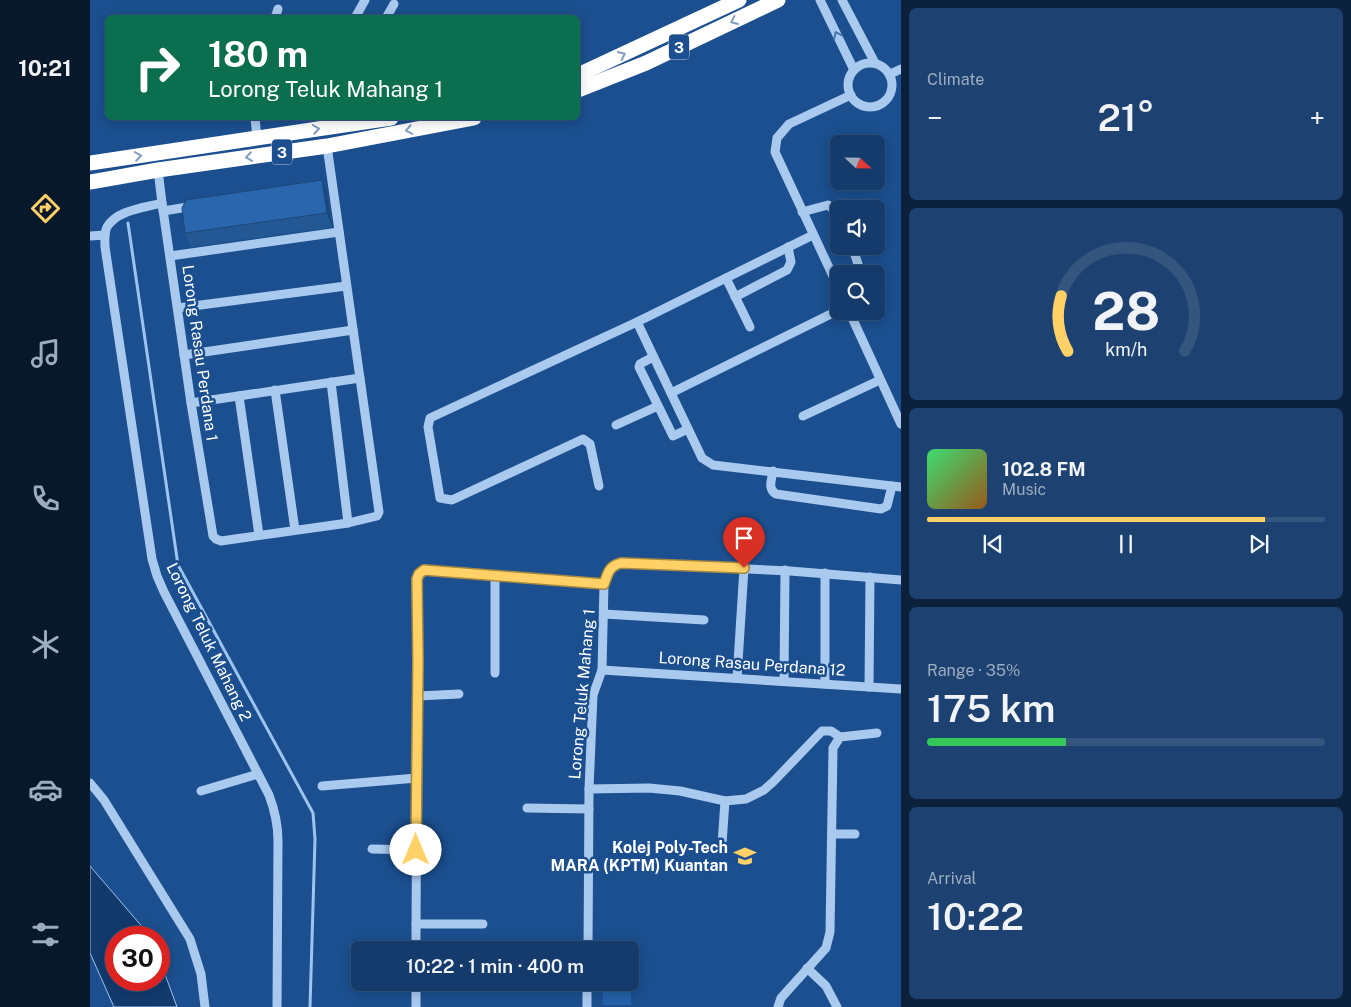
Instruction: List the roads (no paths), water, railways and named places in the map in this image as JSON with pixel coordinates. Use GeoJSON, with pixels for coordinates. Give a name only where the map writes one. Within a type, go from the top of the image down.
{"type":"FeatureCollection","features":[{"type":"Feature","properties":{"kind":"highway","name":"3"},"geometry":{"type":"LineString","coordinates":[[580,74],[739,0]]}},
{"type":"Feature","properties":{"kind":"highway","name":"3"},"geometry":{"type":"LineString","coordinates":[[580,89],[646,63],[778,0]]}},
{"type":"Feature","properties":{"kind":"highway","name":"3"},"geometry":{"type":"LineString","coordinates":[[90,163],[362,120]]}},
{"type":"Feature","properties":{"kind":"highway","name":"3"},"geometry":{"type":"LineString","coordinates":[[90,182],[158,170],[327,146],[464,120]]}},
{"type":"Feature","properties":{"kind":"street"},"geometry":{"type":"LineString","coordinates":[[357,15],[365,0]]}},
{"type":"Feature","properties":{"kind":"street"},"geometry":{"type":"LineString","coordinates":[[820,0],[854,70]]}},
{"type":"Feature","properties":{"kind":"street"},"geometry":{"type":"LineString","coordinates":[[842,0],[875,63],[886,69],[892,80],[893,88],[887,100],[874,107],[867,107],[855,101],[850,95],[848,82],[854,70],[864,64],[875,63]]}},
{"type":"Feature","properties":{"kind":"street"},"geometry":{"type":"LineString","coordinates":[[388,15],[394,4]]}},
{"type":"Feature","properties":{"kind":"street"},"geometry":{"type":"LineString","coordinates":[[890,74],[901,69]]}},
{"type":"Feature","properties":{"kind":"street"},"geometry":{"type":"LineString","coordinates":[[830,270],[775,152],[777,138],[789,124],[850,95]]}},
{"type":"Feature","properties":{"kind":"street"},"geometry":{"type":"LineString","coordinates":[[255,120],[257,138]]}},
{"type":"Feature","properties":{"kind":"street"},"geometry":{"type":"LineString","coordinates":[[239,396],[259,535],[377,516],[379,512],[346,286],[340,232],[328,187],[327,146]]}},
{"type":"Feature","properties":{"kind":"street","name":"Lorong Rasau Perdana 1"},"geometry":{"type":"LineString","coordinates":[[158,170],[191,403],[213,536],[221,541],[259,535]]}},
{"type":"Feature","properties":{"kind":"street"},"geometry":{"type":"LineString","coordinates":[[802,212],[828,204],[830,206]]}},
{"type":"Feature","properties":{"kind":"street"},"geometry":{"type":"LineString","coordinates":[[90,236],[105,235],[108,226],[126,212],[163,207],[201,205]]}},
{"type":"Feature","properties":{"kind":"street"},"geometry":{"type":"LineString","coordinates":[[170,256],[340,232]]}},
{"type":"Feature","properties":{"kind":"street","name":"Lorong Teluk Mahang 2"},"geometry":{"type":"LineString","coordinates":[[105,235],[105,247],[152,559],[157,576],[275,810],[278,824],[278,1007]]}},
{"type":"Feature","properties":{"kind":"street"},"geometry":{"type":"LineString","coordinates":[[599,486],[590,444],[584,439],[452,500],[440,498],[428,427],[430,418],[637,322],[813,235]]}},
{"type":"Feature","properties":{"kind":"street"},"geometry":{"type":"LineString","coordinates":[[735,297],[787,270],[791,262],[788,247]]}},
{"type":"Feature","properties":{"kind":"street"},"geometry":{"type":"LineString","coordinates":[[726,278],[750,327]]}},
{"type":"Feature","properties":{"kind":"street"},"geometry":{"type":"LineString","coordinates":[[178,308],[346,286]]}},
{"type":"Feature","properties":{"kind":"street"},"geometry":{"type":"LineString","coordinates":[[671,393],[830,314]]}},
{"type":"Feature","properties":{"kind":"street"},"geometry":{"type":"LineString","coordinates":[[853,320],[901,424]]}},
{"type":"Feature","properties":{"kind":"street"},"geometry":{"type":"LineString","coordinates":[[637,322],[702,458],[707,462],[896,487],[887,506],[881,509],[776,494],[770,488],[773,471]]}},
{"type":"Feature","properties":{"kind":"street"},"geometry":{"type":"LineString","coordinates":[[184,354],[353,330]]}},
{"type":"Feature","properties":{"kind":"street"},"geometry":{"type":"LineString","coordinates":[[654,356],[640,364],[639,367],[673,436],[688,429]]}},
{"type":"Feature","properties":{"kind":"street"},"geometry":{"type":"LineString","coordinates":[[191,403],[360,378]]}},
{"type":"Feature","properties":{"kind":"street"},"geometry":{"type":"LineString","coordinates":[[804,416],[880,380]]}},
{"type":"Feature","properties":{"kind":"street"},"geometry":{"type":"LineString","coordinates":[[331,382],[348,522]]}},
{"type":"Feature","properties":{"kind":"street"},"geometry":{"type":"LineString","coordinates":[[275,390],[295,530]]}},
{"type":"Feature","properties":{"kind":"street"},"geometry":{"type":"LineString","coordinates":[[616,425],[658,406]]}},
{"type":"Feature","properties":{"kind":"street"},"geometry":{"type":"LineString","coordinates":[[416,941],[417,579],[424,570],[604,584],[614,565],[621,563],[786,570],[901,580]]}},
{"type":"Feature","properties":{"kind":"street"},"geometry":{"type":"LineString","coordinates":[[737,678],[744,568]]}},
{"type":"Feature","properties":{"kind":"street"},"geometry":{"type":"LineString","coordinates":[[784,681],[786,570]]}},
{"type":"Feature","properties":{"kind":"street"},"geometry":{"type":"LineString","coordinates":[[825,684],[826,573]]}},
{"type":"Feature","properties":{"kind":"street"},"geometry":{"type":"LineString","coordinates":[[495,576],[495,673]]}},
{"type":"Feature","properties":{"kind":"street"},"geometry":{"type":"LineString","coordinates":[[869,687],[870,577]]}},
{"type":"Feature","properties":{"kind":"street","name":"Lorong Teluk Mahang 1"},"geometry":{"type":"LineString","coordinates":[[588,941],[589,789],[594,695],[602,670],[604,584]]}},
{"type":"Feature","properties":{"kind":"street"},"geometry":{"type":"LineString","coordinates":[[604,614],[704,620]]}},
{"type":"Feature","properties":{"kind":"street","name":"Lorong Rasau Perdana 12"},"geometry":{"type":"LineString","coordinates":[[602,670],[901,689]]}},
{"type":"Feature","properties":{"kind":"street"},"geometry":{"type":"LineString","coordinates":[[418,696],[460,694]]}},
{"type":"Feature","properties":{"kind":"street"},"geometry":{"type":"LineString","coordinates":[[589,789],[649,788],[680,791],[726,801],[746,799],[764,790],[774,782],[822,731],[831,731],[840,738],[877,733]]}},
{"type":"Feature","properties":{"kind":"street"},"geometry":{"type":"LineString","coordinates":[[778,1007],[781,998],[826,948],[830,932],[833,748],[840,738]]}},
{"type":"Feature","properties":{"kind":"street"},"geometry":{"type":"LineString","coordinates":[[201,791],[258,774]]}},
{"type":"Feature","properties":{"kind":"street"},"geometry":{"type":"LineString","coordinates":[[322,786],[417,778]]}},
{"type":"Feature","properties":{"kind":"street"},"geometry":{"type":"LineString","coordinates":[[90,782],[104,800],[190,939],[201,974],[205,1007]]}},
{"type":"Feature","properties":{"kind":"street"},"geometry":{"type":"LineString","coordinates":[[722,844],[726,801]]}},
{"type":"Feature","properties":{"kind":"street"},"geometry":{"type":"LineString","coordinates":[[527,808],[589,809]]}},
{"type":"Feature","properties":{"kind":"street"},"geometry":{"type":"LineString","coordinates":[[832,834],[855,834]]}},
{"type":"Feature","properties":{"kind":"street"},"geometry":{"type":"LineString","coordinates":[[372,849],[416,850]]}},
{"type":"Feature","properties":{"kind":"street"},"geometry":{"type":"LineString","coordinates":[[416,924],[484,924]]}},
{"type":"Feature","properties":{"kind":"street"},"geometry":{"type":"LineString","coordinates":[[807,968],[826,986],[837,1007]]}},
{"type":"Feature","properties":{"kind":"street"},"geometry":{"type":"LineString","coordinates":[[416,991],[416,1007]]}},
{"type":"Feature","properties":{"kind":"street"},"geometry":{"type":"LineString","coordinates":[[587,991],[587,1007]]}},
{"type":"Feature","properties":{"kind":"waterway"},"geometry":{"type":"LineString","coordinates":[[128,223],[178,565],[313,813],[315,839],[310,1007]]}},
{"type":"Feature","properties":{"kind":"place","name":"Kolej Poly-Tech MARA (KPTM) Kuantan"},"geometry":{"type":"Point","coordinates":[745,856]}}]}
